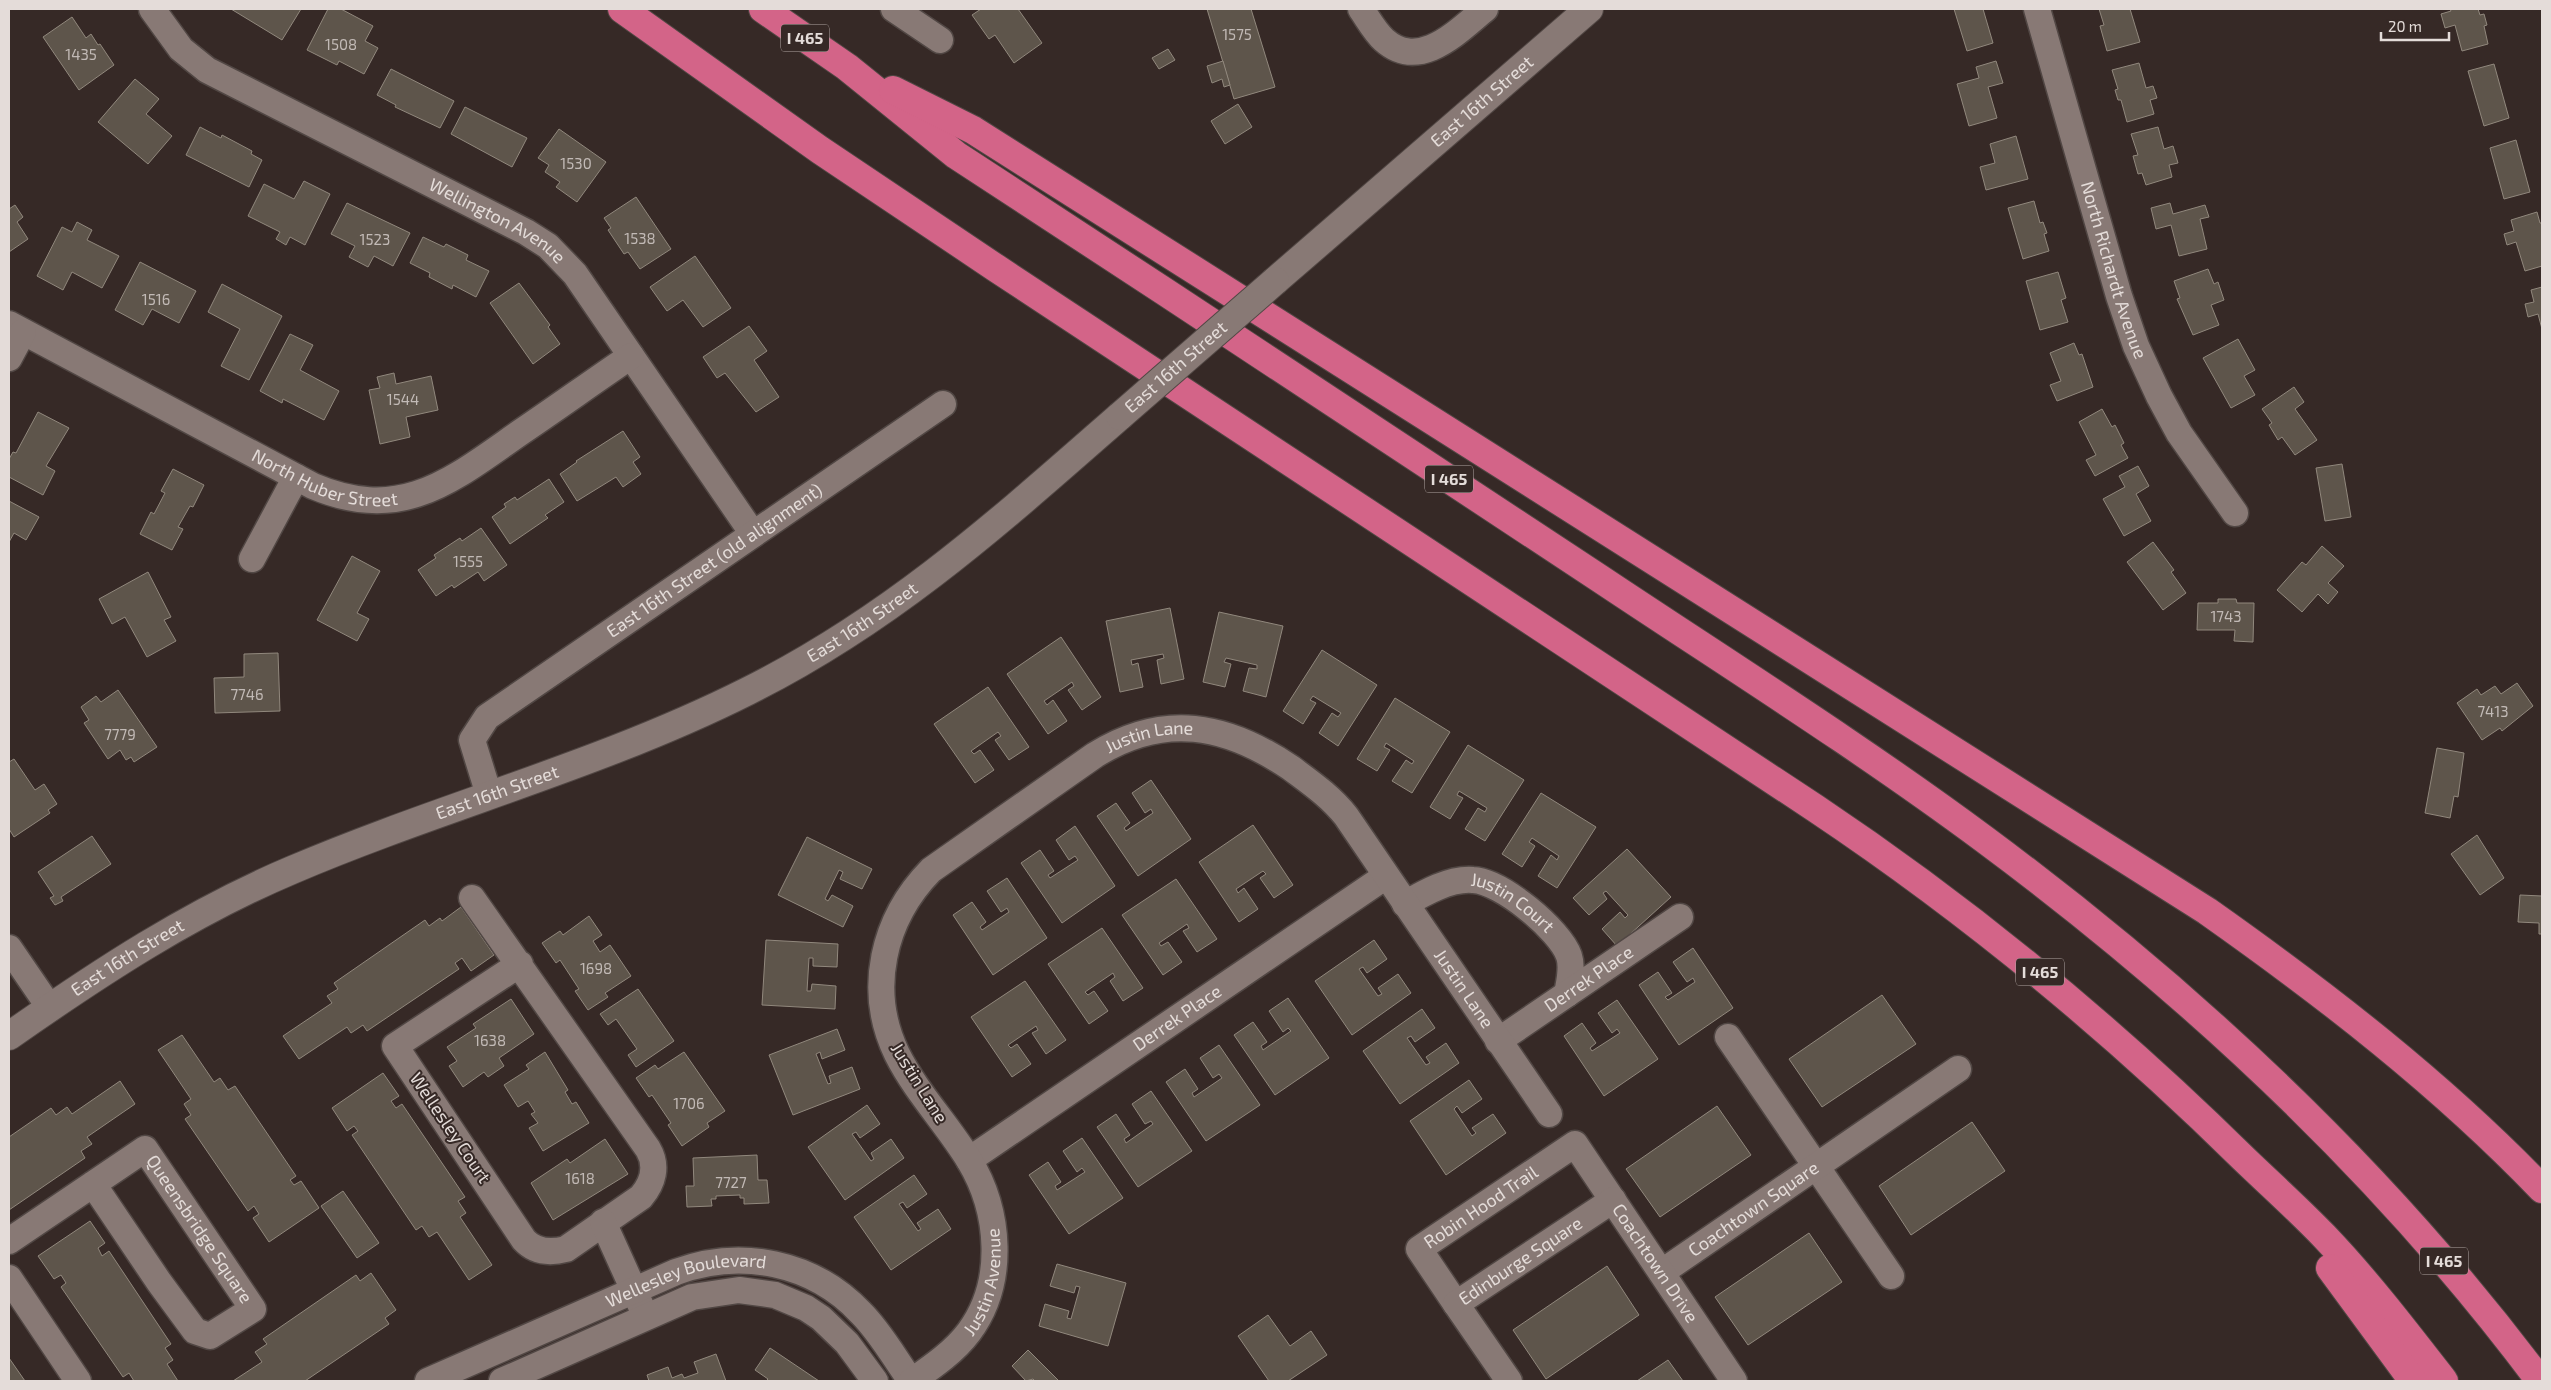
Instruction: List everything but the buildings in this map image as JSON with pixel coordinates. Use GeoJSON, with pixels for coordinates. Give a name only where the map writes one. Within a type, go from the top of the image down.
{"type":"FeatureCollection","features":[{"type":"Feature","properties":{"kind":"highway","name":"I 465"},"geometry":{"type":"LineString","coordinates":[[622,9],[813,145],[996,268],[1885,855],[2045,977],[2151,1069],[2324,1236],[2444,1381]]}},
{"type":"Feature","properties":{"kind":"highway","name":"I 465"},"geometry":{"type":"LineString","coordinates":[[763,9],[847,67],[956,155],[1765,688],[1926,797],[2044,885],[2201,1014],[2340,1146],[2454,1273],[2540,1381]]}},
{"type":"Feature","properties":{"kind":"highway"},"geometry":{"type":"LineString","coordinates":[[847,67],[973,130],[2181,893],[2276,959],[2378,1039],[2479,1128],[2542,1189]]}},
{"type":"Feature","properties":{"kind":"highway"},"geometry":{"type":"LineString","coordinates":[[2246,1160],[2347,1290],[2413,1381]]}},
{"type":"Feature","properties":{"kind":"street","name":"Wellington Avenue"},"geometry":{"type":"LineString","coordinates":[[152,9],[180,49],[207,70],[518,227],[548,246],[576,274],[753,534]]}},
{"type":"Feature","properties":{"kind":"street"},"geometry":{"type":"LineString","coordinates":[[894,9],[940,40]]}},
{"type":"Feature","properties":{"kind":"street"},"geometry":{"type":"LineString","coordinates":[[1361,9],[1384,40],[1397,48],[1412,53],[1436,47],[1486,9]]}},
{"type":"Feature","properties":{"kind":"street","name":"East 16th Street"},"geometry":{"type":"LineString","coordinates":[[9,1036],[112,966],[220,903],[330,854],[643,740],[707,711],[805,660],[899,600],[947,564],[1590,9]]}},
{"type":"Feature","properties":{"kind":"street","name":"North Richardt Avenue"},"geometry":{"type":"LineString","coordinates":[[2036,9],[2119,296],[2136,346],[2152,383],[2179,433],[2235,513]]}},
{"type":"Feature","properties":{"kind":"street","name":"North Huber Street"},"geometry":{"type":"LineString","coordinates":[[16,328],[323,490],[354,498],[375,500],[429,491],[448,483],[631,356]]}},
{"type":"Feature","properties":{"kind":"street"},"geometry":{"type":"LineString","coordinates":[[9,358],[16,328]]}},
{"type":"Feature","properties":{"kind":"street","name":"East 16th Street (old alignment)"},"geometry":{"type":"LineString","coordinates":[[489,795],[472,740],[487,716],[943,404]]}},
{"type":"Feature","properties":{"kind":"street"},"geometry":{"type":"LineString","coordinates":[[252,559],[296,477]]}},
{"type":"Feature","properties":{"kind":"street","name":"Justin Lane"},"geometry":{"type":"LineString","coordinates":[[969,1160],[903,1065],[890,1035],[882,1004],[881,972],[890,931],[910,894],[931,870],[1095,755],[1122,739],[1163,729],[1190,728],[1210,730],[1248,742],[1268,753],[1330,798],[1346,816],[1549,1114]]}},
{"type":"Feature","properties":{"kind":"street","name":"Derrek Place"},"geometry":{"type":"LineString","coordinates":[[969,1160],[1386,876]]}},
{"type":"Feature","properties":{"kind":"street","name":"Justin Court"},"geometry":{"type":"LineString","coordinates":[[1405,904],[1420,895],[1450,883],[1473,880],[1495,887],[1543,921],[1561,940],[1570,957],[1567,994]]}},
{"type":"Feature","properties":{"kind":"street"},"geometry":{"type":"LineString","coordinates":[[472,898],[520,964],[651,1155],[654,1172],[648,1188],[641,1197],[603,1222],[646,1317]]}},
{"type":"Feature","properties":{"kind":"street","name":"Derrek Place"},"geometry":{"type":"LineString","coordinates":[[1498,1041],[1680,917]]}},
{"type":"Feature","properties":{"kind":"street"},"geometry":{"type":"LineString","coordinates":[[9,948],[50,1008]]}},
{"type":"Feature","properties":{"kind":"street","name":"Wellesley Court"},"geometry":{"type":"LineString","coordinates":[[520,964],[395,1046],[528,1245],[543,1251],[555,1252],[566,1248],[603,1222]]}},
{"type":"Feature","properties":{"kind":"street","name":"Coachtown Square"},"geometry":{"type":"LineString","coordinates":[[1662,1272],[1816,1166],[1728,1038]]}},
{"type":"Feature","properties":{"kind":"street"},"geometry":{"type":"LineString","coordinates":[[1890,1276],[1816,1166],[1958,1069]]}},
{"type":"Feature","properties":{"kind":"street","name":"Coachtown Drive"},"geometry":{"type":"LineString","coordinates":[[1576,1144],[1734,1381]]}},
{"type":"Feature","properties":{"kind":"street","name":"Robin Hood Trail"},"geometry":{"type":"LineString","coordinates":[[1456,1304],[1419,1248],[1576,1144]]}},
{"type":"Feature","properties":{"kind":"street","name":"Queensbridge Square"},"geometry":{"type":"LineString","coordinates":[[9,1241],[93,1184],[145,1149],[253,1309],[210,1336],[195,1331],[159,1282],[93,1184]]}},
{"type":"Feature","properties":{"kind":"street","name":"Justin Avenue"},"geometry":{"type":"LineString","coordinates":[[911,1381],[946,1356],[968,1333],[978,1319],[990,1287],[994,1232],[984,1193],[969,1160]]}},
{"type":"Feature","properties":{"kind":"street","name":"Edinburge Square"},"geometry":{"type":"LineString","coordinates":[[1508,1381],[1456,1304],[1613,1200]]}},
{"type":"Feature","properties":{"kind":"street","name":"Wellesley Boulevard"},"geometry":{"type":"LineString","coordinates":[[428,1381],[633,1290],[689,1267],[721,1260],[772,1263],[802,1272],[827,1284],[862,1314],[911,1381]]}},
{"type":"Feature","properties":{"kind":"street"},"geometry":{"type":"LineString","coordinates":[[9,1278],[78,1381]]}},
{"type":"Feature","properties":{"kind":"street","name":"Wellesley Boulevard"},"geometry":{"type":"LineString","coordinates":[[502,1381],[692,1297],[708,1293],[740,1290],[775,1295],[806,1308],[834,1329],[875,1381]]}}]}
